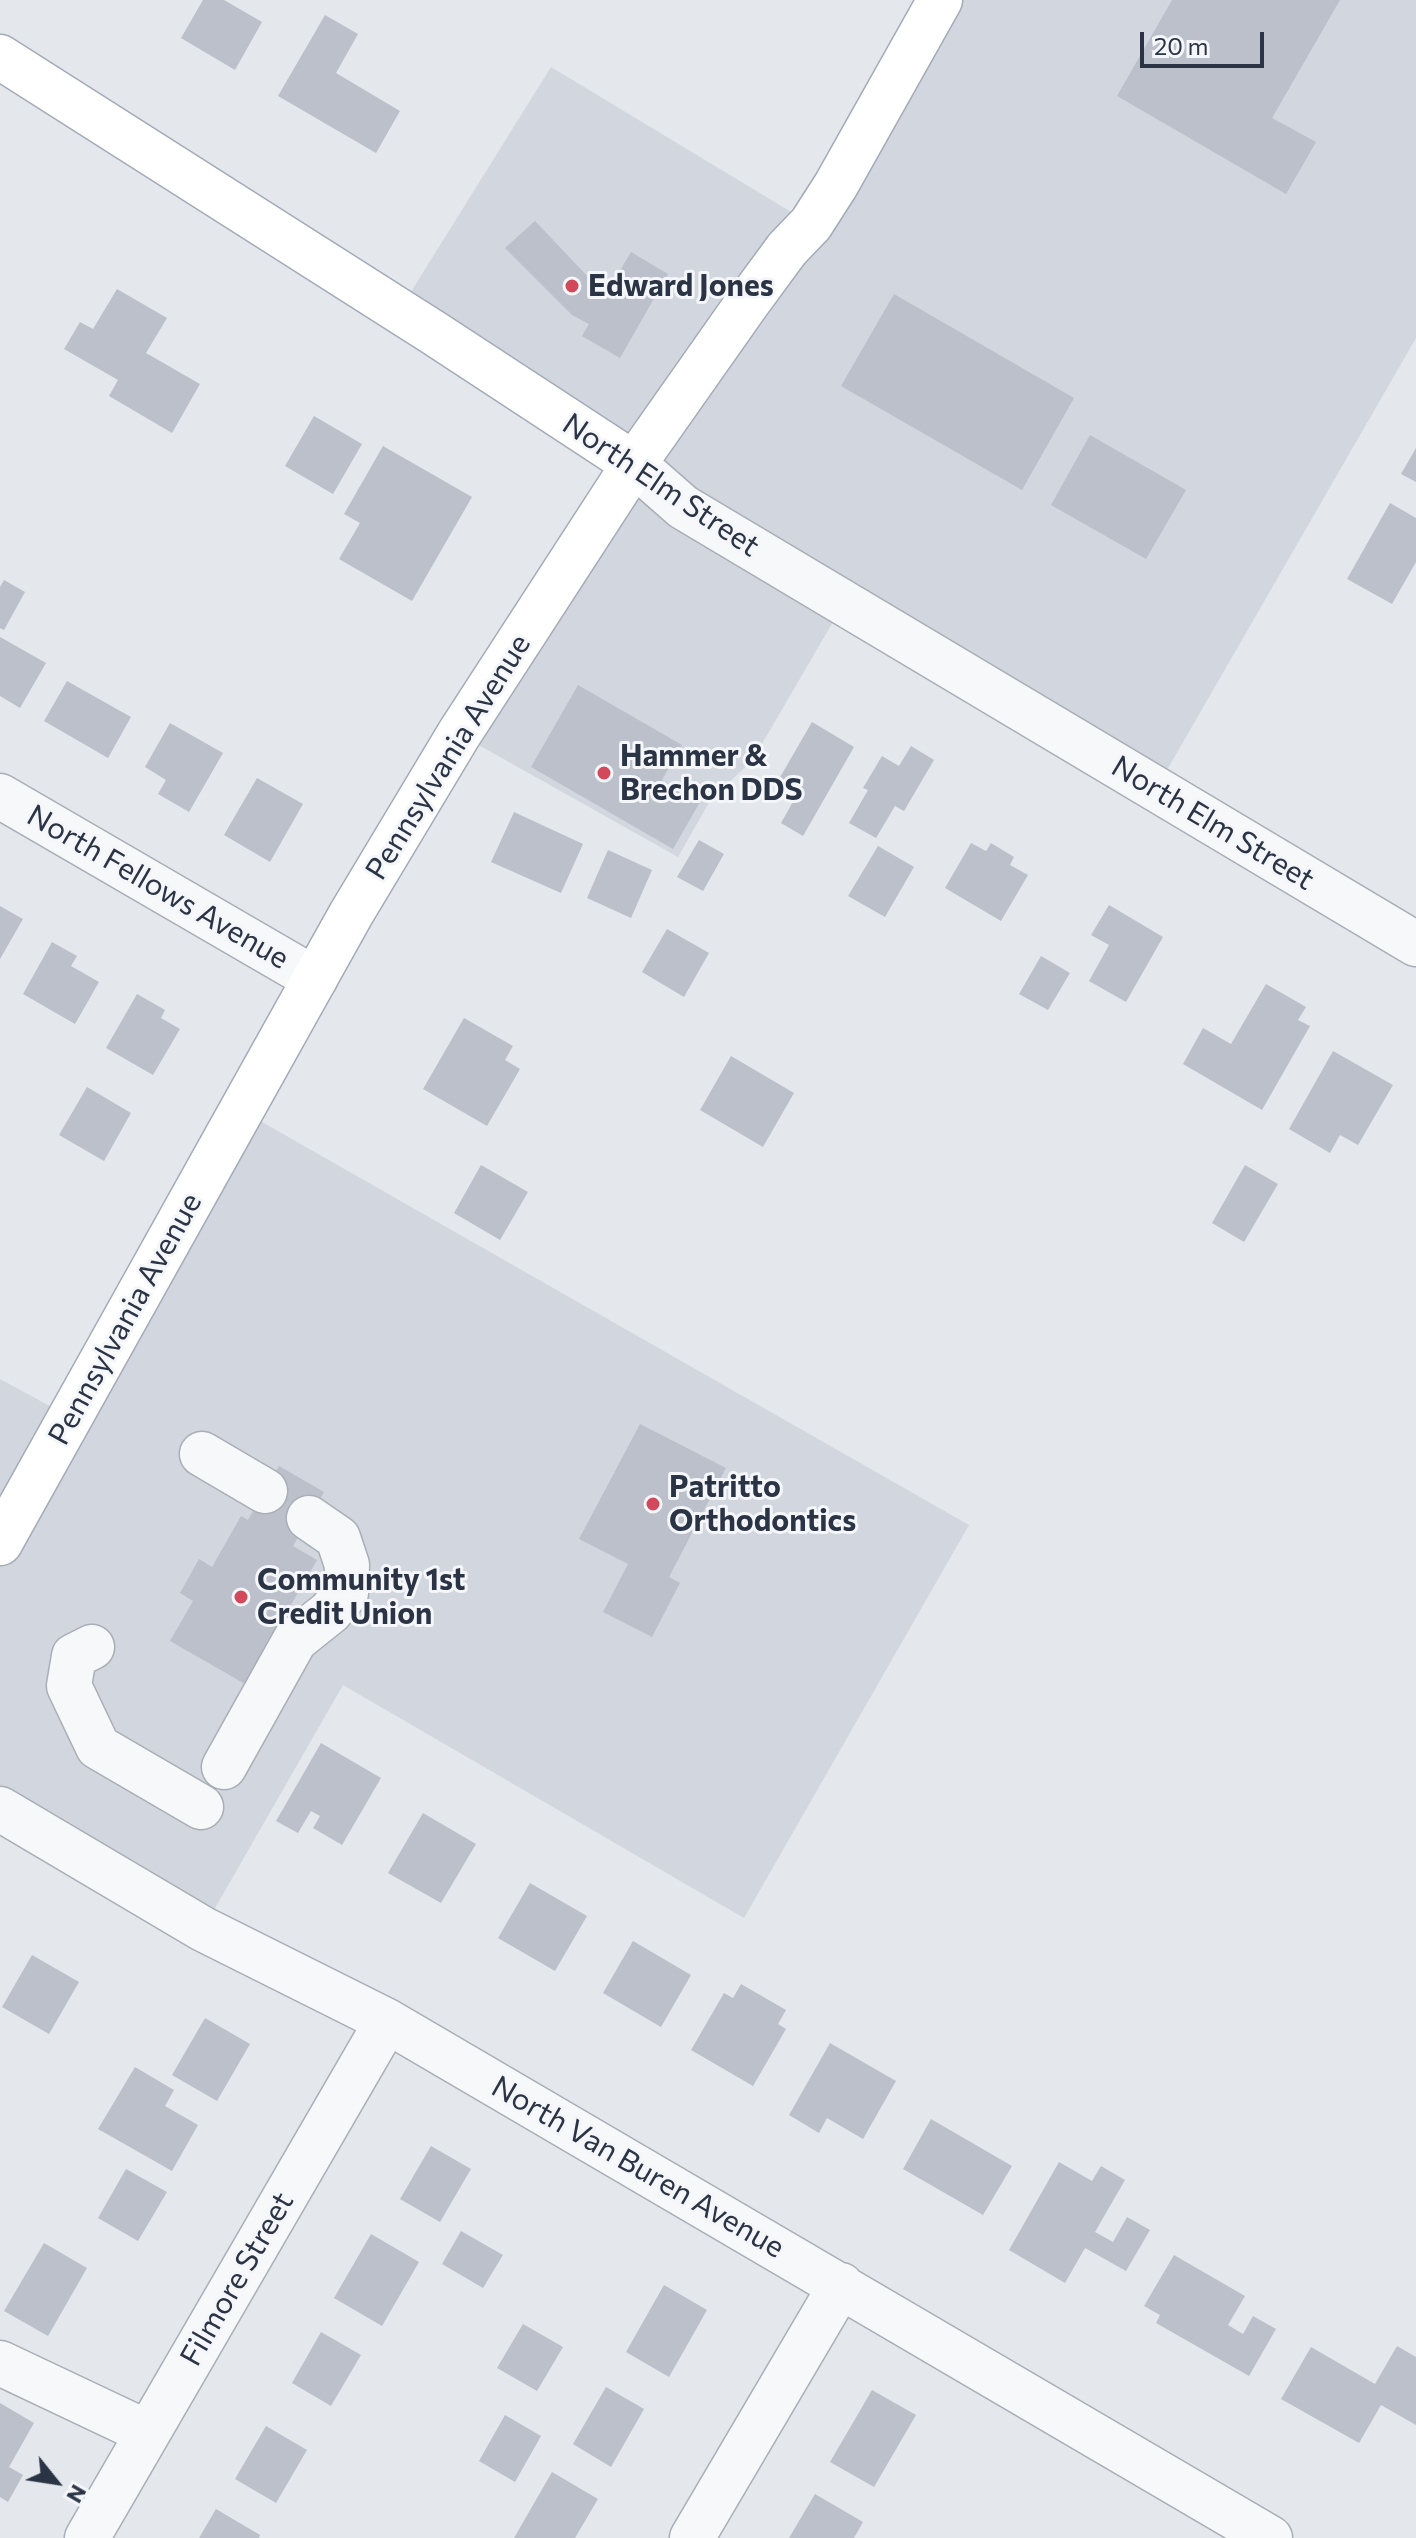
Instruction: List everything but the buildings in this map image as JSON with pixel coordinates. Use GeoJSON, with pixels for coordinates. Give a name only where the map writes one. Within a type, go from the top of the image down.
{"type":"FeatureCollection","features":[{"type":"Feature","properties":{"kind":"main road","name":"Pennsylvania Avenue"},"geometry":{"type":"LineString","coordinates":[[0,1543],[351,914],[459,734],[634,464],[771,270],[811,224],[940,0]]}},
{"type":"Feature","properties":{"kind":"main road","name":"North Elm Street"},"geometry":{"type":"LineString","coordinates":[[0,57],[634,464]]}},
{"type":"Feature","properties":{"kind":"street","name":"North Elm Street"},"geometry":{"type":"LineString","coordinates":[[634,464],[683,507],[1416,944]]}},
{"type":"Feature","properties":{"kind":"street","name":"North Fellows Avenue"},"geometry":{"type":"LineString","coordinates":[[0,796],[315,979]]}},
{"type":"Feature","properties":{"kind":"street"},"geometry":{"type":"LineString","coordinates":[[202,1454],[265,1491]]}},
{"type":"Feature","properties":{"kind":"street"},"geometry":{"type":"LineString","coordinates":[[224,1767],[295,1640],[330,1612],[346,1593],[347,1565],[338,1538],[309,1518]]}},
{"type":"Feature","properties":{"kind":"street"},"geometry":{"type":"LineString","coordinates":[[92,1647],[74,1656],[69,1686],[98,1747],[201,1807]]}},
{"type":"Feature","properties":{"kind":"street","name":"North Van Buren Avenue"},"geometry":{"type":"LineString","coordinates":[[0,1809],[203,1929],[387,2021],[1270,2538]]}},
{"type":"Feature","properties":{"kind":"street","name":"Filmore Street"},"geometry":{"type":"LineString","coordinates":[[87,2538],[387,2021]]}},
{"type":"Feature","properties":{"kind":"street"},"geometry":{"type":"LineString","coordinates":[[692,2538],[841,2285]]}},
{"type":"Feature","properties":{"kind":"street"},"geometry":{"type":"LineString","coordinates":[[0,2363],[148,2433]]}},
{"type":"Feature","properties":{"kind":"shaded area"},"geometry":{"type":"Polygon","coordinates":[[[940,0],[1416,0],[1416,338],[1156,789],[844,603],[752,761],[711,799],[678,857],[459,734],[634,464],[399,311],[551,67],[811,224],[940,0]]]}},
{"type":"Feature","properties":{"kind":"shaded area"},"geometry":{"type":"Polygon","coordinates":[[[241,1110],[969,1525],[744,1918],[343,1685],[203,1929],[0,1810],[0,1379],[70,1417],[241,1110]]]}},
{"type":"Feature","properties":{"kind":"place","name":"Edward Jones"},"geometry":{"type":"Point","coordinates":[572,286]}},
{"type":"Feature","properties":{"kind":"place","name":"Hammer & Brechon DDS"},"geometry":{"type":"Point","coordinates":[604,773]}},
{"type":"Feature","properties":{"kind":"place","name":"Patritto Orthodontics"},"geometry":{"type":"Point","coordinates":[653,1504]}},
{"type":"Feature","properties":{"kind":"place","name":"Community 1st Credit Union"},"geometry":{"type":"Point","coordinates":[241,1597]}}]}
